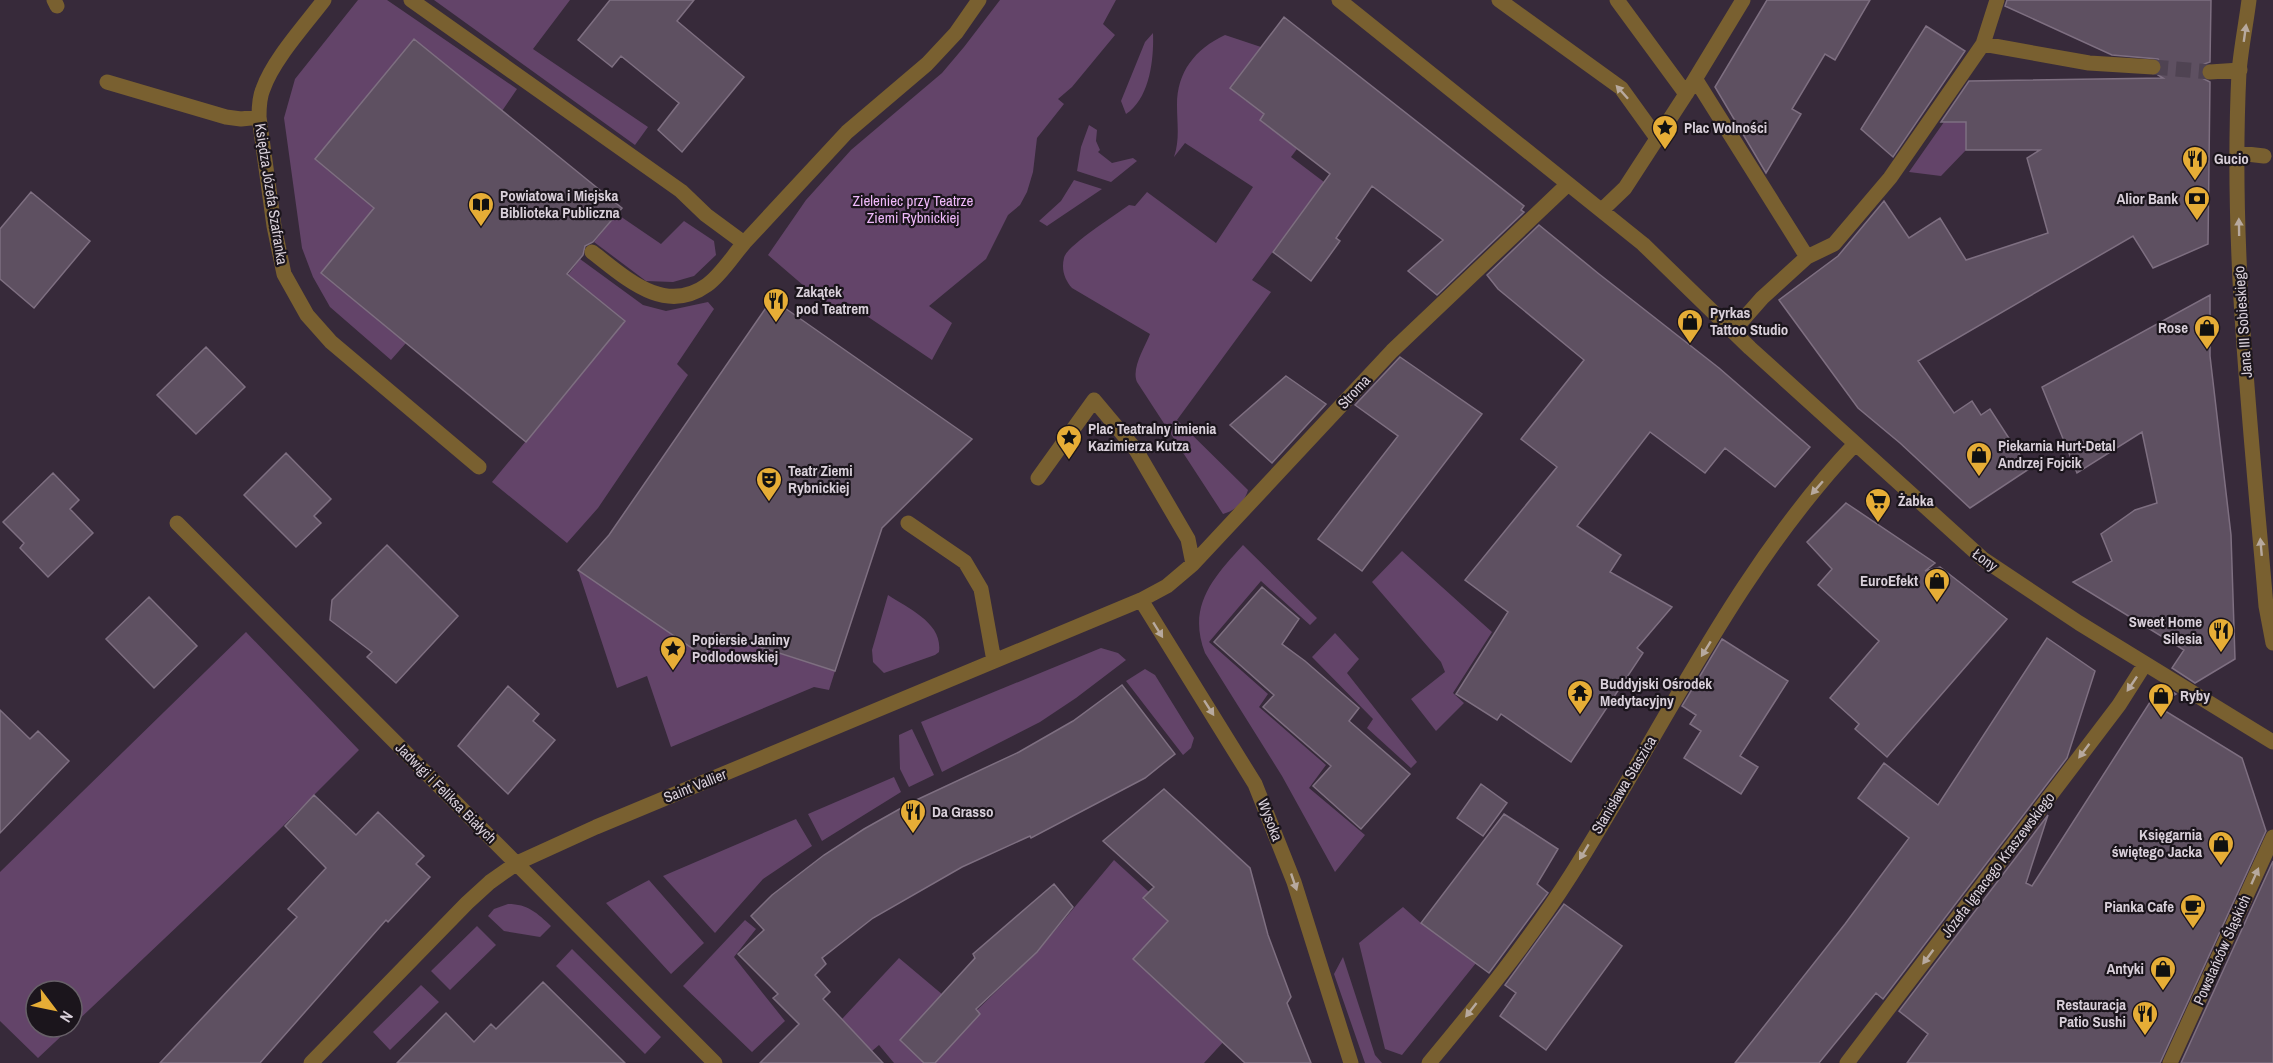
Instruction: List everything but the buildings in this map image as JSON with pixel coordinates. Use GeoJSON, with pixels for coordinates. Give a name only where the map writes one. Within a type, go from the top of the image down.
{"type":"FeatureCollection","features":[{"type":"Feature","properties":{"kind":"street","name":"Księdza Józefa Szafranka"},"geometry":{"type":"LineString","coordinates":[[324,0],[262,90],[259,117],[274,226],[284,274],[308,315],[331,342],[479,467]]}},
{"type":"Feature","properties":{"kind":"street"},"geometry":{"type":"LineString","coordinates":[[411,0],[671,184],[744,243]]}},
{"type":"Feature","properties":{"kind":"street"},"geometry":{"type":"LineString","coordinates":[[592,252],[642,289],[657,294],[676,296],[696,291],[710,283],[846,132],[927,64],[956,33],[979,0]]}},
{"type":"Feature","properties":{"kind":"street"},"geometry":{"type":"LineString","coordinates":[[1339,0],[1651,251],[1733,331],[1762,298],[1807,257],[1834,244],[1890,178],[1983,44],[1996,0]]}},
{"type":"Feature","properties":{"kind":"street"},"geometry":{"type":"LineString","coordinates":[[1499,0],[1621,88],[1657,138]]}},
{"type":"Feature","properties":{"kind":"street"},"geometry":{"type":"LineString","coordinates":[[1617,0],[1686,94]]}},
{"type":"Feature","properties":{"kind":"street"},"geometry":{"type":"LineString","coordinates":[[1602,210],[1624,188],[1695,80],[1743,0]]}},
{"type":"Feature","properties":{"kind":"street","name":"Jana III Sobieskiego"},"geometry":{"type":"LineString","coordinates":[[2249,0],[2240,70],[2238,153],[2240,291],[2266,606],[2273,643]]}},
{"type":"Feature","properties":{"kind":"street"},"geometry":{"type":"LineString","coordinates":[[1983,44],[2089,63],[2153,67]]}},
{"type":"Feature","properties":{"kind":"street"},"geometry":{"type":"LineString","coordinates":[[2210,72],[2240,70]]}},
{"type":"Feature","properties":{"kind":"street"},"geometry":{"type":"LineString","coordinates":[[1695,80],[1807,257]]}},
{"type":"Feature","properties":{"kind":"street"},"geometry":{"type":"LineString","coordinates":[[106,81],[226,117],[242,119],[259,117]]}},
{"type":"Feature","properties":{"kind":"street"},"geometry":{"type":"LineString","coordinates":[[2238,153],[2264,156]]}},
{"type":"Feature","properties":{"kind":"street","name":"Stroma"},"geometry":{"type":"LineString","coordinates":[[1141,600],[1167,586],[1193,564],[1392,351],[1568,184]]}},
{"type":"Feature","properties":{"kind":"street","name":"Łony"},"geometry":{"type":"LineString","coordinates":[[1733,331],[1983,559],[2008,578],[2273,742]]}},
{"type":"Feature","properties":{"kind":"street"},"geometry":{"type":"LineString","coordinates":[[1038,478],[1094,400],[1136,450],[1188,539],[1193,564]]}},
{"type":"Feature","properties":{"kind":"street","name":"Stanisława Staszica"},"geometry":{"type":"LineString","coordinates":[[1429,1063],[1524,943],[1570,876],[1700,659],[1776,541],[1805,502],[1855,444]]}},
{"type":"Feature","properties":{"kind":"street","name":"Jadwigi i Feliksa Białych"},"geometry":{"type":"LineString","coordinates":[[177,523],[715,1063]]}},
{"type":"Feature","properties":{"kind":"street"},"geometry":{"type":"LineString","coordinates":[[908,523],[965,562],[981,589],[994,661]]}},
{"type":"Feature","properties":{"kind":"street","name":"Saint Vallier"},"geometry":{"type":"LineString","coordinates":[[311,1063],[466,903],[517,863],[617,818],[1141,600]]}},
{"type":"Feature","properties":{"kind":"street","name":"Wysoka"},"geometry":{"type":"LineString","coordinates":[[1141,600],[1256,784],[1294,882],[1351,1063]]}},
{"type":"Feature","properties":{"kind":"street","name":"Józefa Ignacego Kraszewskiego"},"geometry":{"type":"LineString","coordinates":[[1847,1063],[2119,705],[2145,664]]}},
{"type":"Feature","properties":{"kind":"street","name":"Powstańców Śląskich"},"geometry":{"type":"LineString","coordinates":[[2170,1063],[2273,837]]}},
{"type":"Feature","properties":{"kind":"green space"},"geometry":{"type":"Polygon","coordinates":[[[358,0],[387,0],[517,89],[502,111],[414,39],[315,159],[374,208],[321,273],[406,343],[391,360],[330,307],[313,277],[302,248],[284,118],[295,79],[358,0]]]}},
{"type":"Feature","properties":{"kind":"green space"},"geometry":{"type":"Polygon","coordinates":[[[434,0],[570,0],[533,49],[648,127],[635,145],[434,0]]]}},
{"type":"Feature","properties":{"kind":"green space","name":"Zieleniec przy Teatrze Ziemi Rybnickiej"},"geometry":{"type":"Polygon","coordinates":[[[1000,0],[1116,0],[1103,24],[1115,35],[1072,87],[1058,99],[1064,104],[1037,138],[1033,172],[1027,192],[1020,205],[1008,215],[986,259],[929,306],[952,323],[932,360],[846,302],[838,310],[811,292],[768,255],[806,200],[851,150],[942,73],[1000,0]]]}},
{"type":"Feature","properties":{"kind":"green space"},"geometry":{"type":"Polygon","coordinates":[[[1153,33],[1153,54],[1149,77],[1140,98],[1126,114],[1121,101],[1145,42],[1153,33]]]}},
{"type":"Feature","properties":{"kind":"green space"},"geometry":{"type":"Polygon","coordinates":[[[1225,35],[1261,47],[1230,88],[1246,101],[1252,94],[1270,107],[1260,120],[1297,149],[1291,157],[1324,182],[1252,280],[1271,292],[1177,420],[1248,490],[1239,505],[1223,514],[1137,382],[1137,364],[1150,334],[1072,288],[1063,267],[1064,258],[1073,246],[1129,205],[1135,206],[1147,192],[1216,243],[1253,187],[1185,143],[1174,157],[1178,138],[1178,93],[1184,72],[1205,47],[1225,35]]]}},
{"type":"Feature","properties":{"kind":"green space"},"geometry":{"type":"Polygon","coordinates":[[[1944,122],[1966,122],[1966,150],[1941,176],[1909,172],[1944,122]]]}},
{"type":"Feature","properties":{"kind":"green space"},"geometry":{"type":"Polygon","coordinates":[[[1089,125],[1097,130],[1096,141],[1100,150],[1098,152],[1112,163],[1133,158],[1137,161],[1111,182],[1077,171],[1081,147],[1089,125]]]}},
{"type":"Feature","properties":{"kind":"green space"},"geometry":{"type":"Polygon","coordinates":[[[1074,180],[1102,189],[1047,226],[1039,221],[1061,201],[1074,180]]]}},
{"type":"Feature","properties":{"kind":"green space"},"geometry":{"type":"Polygon","coordinates":[[[617,214],[661,244],[684,221],[714,241],[716,255],[694,276],[673,282],[646,281],[594,242],[617,214]]]}},
{"type":"Feature","properties":{"kind":"green space"},"geometry":{"type":"Polygon","coordinates":[[[580,259],[643,305],[666,311],[708,302],[714,309],[677,364],[688,375],[598,508],[567,543],[492,482],[625,321],[568,275],[580,259]]]}},
{"type":"Feature","properties":{"kind":"green space"},"geometry":{"type":"Polygon","coordinates":[[[1243,545],[1317,618],[1310,625],[1261,581],[1209,642],[1268,694],[1259,707],[1326,765],[1309,788],[1365,835],[1335,872],[1282,776],[1205,653],[1200,636],[1201,607],[1206,594],[1222,569],[1243,545]]]}},
{"type":"Feature","properties":{"kind":"green space"},"geometry":{"type":"Polygon","coordinates":[[[1402,551],[1492,632],[1453,693],[1464,703],[1436,731],[1411,699],[1445,672],[1441,662],[1372,582],[1402,551]]]}},
{"type":"Feature","properties":{"kind":"green space"},"geometry":{"type":"Polygon","coordinates":[[[578,570],[705,657],[714,632],[835,671],[829,690],[814,687],[671,747],[647,676],[617,688],[578,570]]]}},
{"type":"Feature","properties":{"kind":"green space"},"geometry":{"type":"Polygon","coordinates":[[[888,595],[930,625],[939,642],[939,652],[884,673],[873,662],[872,650],[888,595]]]}},
{"type":"Feature","properties":{"kind":"green space"},"geometry":{"type":"Polygon","coordinates":[[[246,632],[359,750],[276,833],[84,1015],[84,979],[24,979],[24,1039],[58,1039],[38,1058],[0,1021],[0,872],[246,632]]]}},
{"type":"Feature","properties":{"kind":"green space"},"geometry":{"type":"Polygon","coordinates":[[[1335,633],[1359,659],[1347,673],[1417,762],[1411,768],[1367,728],[1373,719],[1312,657],[1335,633]]]}},
{"type":"Feature","properties":{"kind":"green space"},"geometry":{"type":"Polygon","coordinates":[[[1101,648],[1118,653],[1126,660],[1040,722],[942,772],[921,722],[1101,648]]]}},
{"type":"Feature","properties":{"kind":"green space"},"geometry":{"type":"Polygon","coordinates":[[[1145,669],[1155,675],[1194,738],[1191,748],[1183,755],[1126,681],[1145,669]]]}},
{"type":"Feature","properties":{"kind":"green space"},"geometry":{"type":"Polygon","coordinates":[[[912,729],[934,775],[909,787],[900,769],[899,735],[912,729]]]}},
{"type":"Feature","properties":{"kind":"green space"},"geometry":{"type":"Polygon","coordinates":[[[894,777],[901,792],[822,841],[808,814],[894,777]]]}},
{"type":"Feature","properties":{"kind":"green space"},"geometry":{"type":"Polygon","coordinates":[[[796,819],[812,846],[763,879],[715,933],[663,876],[796,819]]]}},
{"type":"Feature","properties":{"kind":"green space"},"geometry":{"type":"Polygon","coordinates":[[[1114,860],[1149,892],[1143,899],[1159,912],[1170,902],[1184,1006],[1194,1015],[1237,1027],[1204,1063],[935,1063],[977,1010],[1037,952],[1114,860]]]}},
{"type":"Feature","properties":{"kind":"green space"},"geometry":{"type":"Polygon","coordinates":[[[649,880],[704,943],[671,974],[606,903],[649,880]]]}},
{"type":"Feature","properties":{"kind":"green space"},"geometry":{"type":"Polygon","coordinates":[[[515,904],[537,913],[551,926],[540,937],[504,931],[488,916],[494,909],[515,904]]]}},
{"type":"Feature","properties":{"kind":"green space"},"geometry":{"type":"Polygon","coordinates":[[[1403,907],[1476,963],[1402,1055],[1385,1049],[1359,943],[1403,907]]]}},
{"type":"Feature","properties":{"kind":"green space"},"geometry":{"type":"Polygon","coordinates":[[[745,920],[756,929],[734,957],[785,1021],[752,1052],[683,986],[745,920]]]}},
{"type":"Feature","properties":{"kind":"green space"},"geometry":{"type":"Polygon","coordinates":[[[477,926],[496,945],[450,990],[431,971],[477,926]]]}},
{"type":"Feature","properties":{"kind":"green space"},"geometry":{"type":"Polygon","coordinates":[[[572,949],[661,1037],[645,1054],[556,966],[572,949]]]}},
{"type":"Feature","properties":{"kind":"green space"},"geometry":{"type":"Polygon","coordinates":[[[1343,957],[1375,1055],[1382,1063],[1365,1063],[1334,974],[1343,957]]]}},
{"type":"Feature","properties":{"kind":"green space"},"geometry":{"type":"Polygon","coordinates":[[[899,958],[943,995],[925,1046],[916,1056],[924,1063],[894,1063],[879,1045],[872,1051],[842,1019],[899,958]]]}},
{"type":"Feature","properties":{"kind":"green space"},"geometry":{"type":"Polygon","coordinates":[[[421,985],[439,1002],[390,1050],[373,1032],[421,985]]]}},
{"type":"Feature","properties":{"kind":"tunnel"},"geometry":{"type":"LineString","coordinates":[[2153,67],[2210,72]]}},
{"type":"Feature","properties":{"kind":"place","name":"Plac Wolności"},"geometry":{"type":"Point","coordinates":[1665,151]}},
{"type":"Feature","properties":{"kind":"place","name":"Gucio"},"geometry":{"type":"Point","coordinates":[2195,182]}},
{"type":"Feature","properties":{"kind":"place","name":"Alior Bank"},"geometry":{"type":"Point","coordinates":[2197,222]}},
{"type":"Feature","properties":{"kind":"place","name":"Powiatowa i Miejska Biblioteka Publiczna"},"geometry":{"type":"Point","coordinates":[481,228]}},
{"type":"Feature","properties":{"kind":"place","name":"Zakątek pod Teatrem"},"geometry":{"type":"Point","coordinates":[776,324]}},
{"type":"Feature","properties":{"kind":"place","name":"Pyrkas Tattoo Studio"},"geometry":{"type":"Point","coordinates":[1690,345]}},
{"type":"Feature","properties":{"kind":"place","name":"Rose"},"geometry":{"type":"Point","coordinates":[2207,351]}},
{"type":"Feature","properties":{"kind":"place","name":"Plac Teatralny imienia Kazimierza Kutza"},"geometry":{"type":"Point","coordinates":[1069,461]}},
{"type":"Feature","properties":{"kind":"place","name":"Piekarnia Hurt-Detal Andrzej Fojcik"},"geometry":{"type":"Point","coordinates":[1979,478]}},
{"type":"Feature","properties":{"kind":"place","name":"Teatr Ziemi Rybnickiej"},"geometry":{"type":"Point","coordinates":[769,503]}},
{"type":"Feature","properties":{"kind":"place","name":"Żabka"},"geometry":{"type":"Point","coordinates":[1878,524]}},
{"type":"Feature","properties":{"kind":"place","name":"EuroEfekt"},"geometry":{"type":"Point","coordinates":[1937,604]}},
{"type":"Feature","properties":{"kind":"place","name":"Sweet Home Silesia"},"geometry":{"type":"Point","coordinates":[2221,654]}},
{"type":"Feature","properties":{"kind":"place","name":"Popiersie Janiny Podlodowskiej"},"geometry":{"type":"Point","coordinates":[673,672]}},
{"type":"Feature","properties":{"kind":"place","name":"Buddyjski Ośrodek Medytacyjny"},"geometry":{"type":"Point","coordinates":[1580,716]}},
{"type":"Feature","properties":{"kind":"place","name":"Ryby"},"geometry":{"type":"Point","coordinates":[2161,719]}},
{"type":"Feature","properties":{"kind":"place","name":"Da Grasso"},"geometry":{"type":"Point","coordinates":[913,835]}},
{"type":"Feature","properties":{"kind":"place","name":"Księgarnia świętego Jacka"},"geometry":{"type":"Point","coordinates":[2221,867]}},
{"type":"Feature","properties":{"kind":"place","name":"Pianka Cafe"},"geometry":{"type":"Point","coordinates":[2193,930]}},
{"type":"Feature","properties":{"kind":"place","name":"Antyki"},"geometry":{"type":"Point","coordinates":[2163,992]}},
{"type":"Feature","properties":{"kind":"place","name":"Restauracja Patio Sushi"},"geometry":{"type":"Point","coordinates":[2145,1037]}}]}
